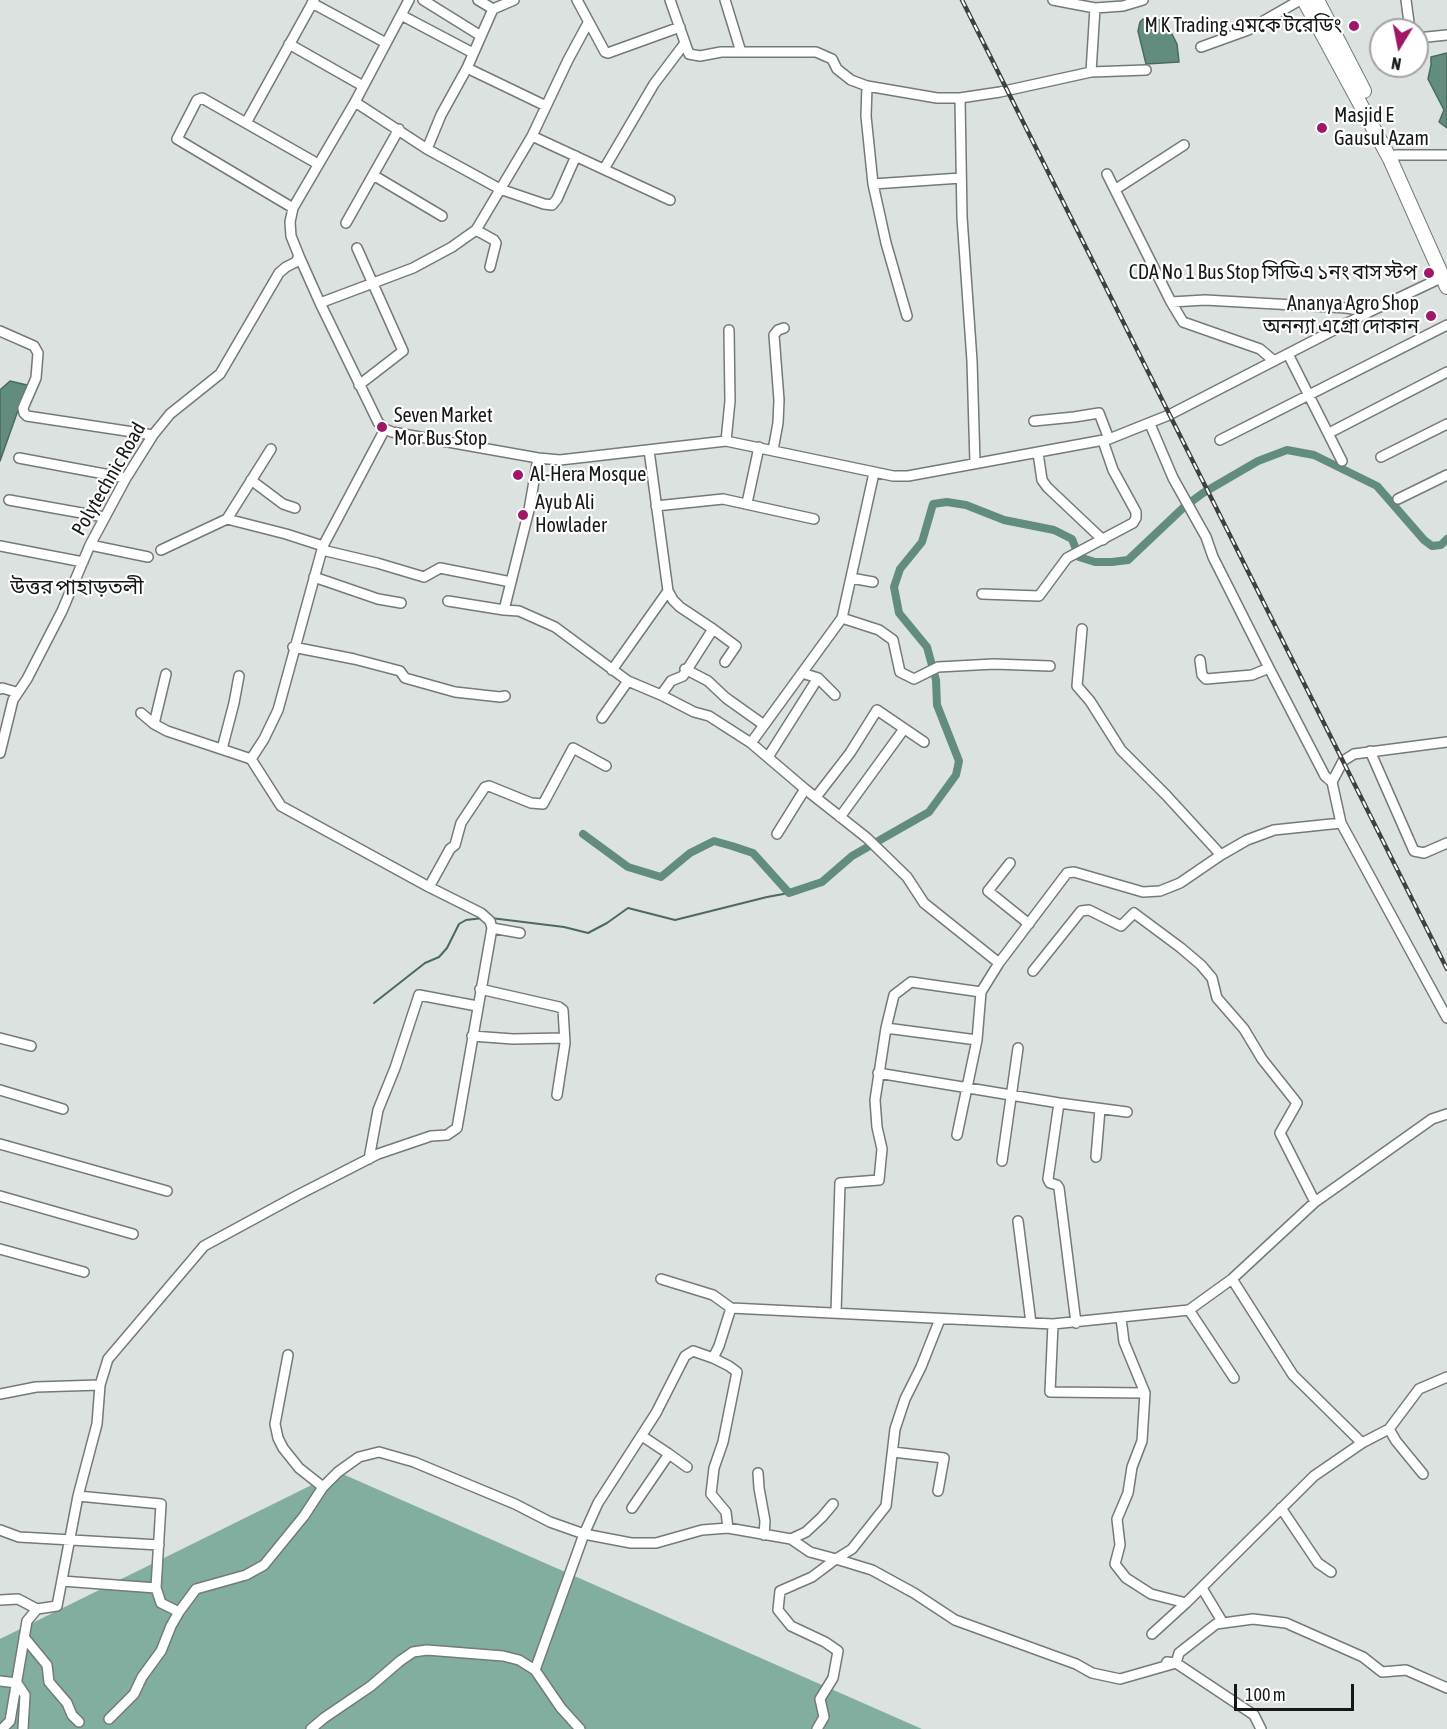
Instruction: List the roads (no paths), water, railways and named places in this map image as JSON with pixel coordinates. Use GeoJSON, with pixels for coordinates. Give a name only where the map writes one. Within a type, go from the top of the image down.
{"type":"FeatureCollection","features":[{"type":"Feature","properties":{"kind":"highway"},"geometry":{"type":"LineString","coordinates":[[1302,0],[1390,159],[1445,282]]}},
{"type":"Feature","properties":{"kind":"highway"},"geometry":{"type":"LineString","coordinates":[[1317,0],[1396,154],[1447,263]]}},
{"type":"Feature","properties":{"kind":"street"},"geometry":{"type":"LineString","coordinates":[[409,0],[355,102],[293,208],[290,222],[291,236],[320,303],[378,422],[385,429],[538,458],[560,460],[726,441],[874,473],[908,476],[1106,440],[1150,424],[1369,312],[1445,282]]}},
{"type":"Feature","properties":{"kind":"street"},"geometry":{"type":"LineString","coordinates":[[423,0],[481,36]]}},
{"type":"Feature","properties":{"kind":"street"},"geometry":{"type":"LineString","coordinates":[[478,0],[493,9]]}},
{"type":"Feature","properties":{"kind":"street"},"geometry":{"type":"LineString","coordinates":[[427,148],[493,9],[514,0]]}},
{"type":"Feature","properties":{"kind":"street"},"geometry":{"type":"LineString","coordinates":[[577,0],[588,23],[605,52],[608,53],[680,27]]}},
{"type":"Feature","properties":{"kind":"street"},"geometry":{"type":"LineString","coordinates":[[670,0],[689,54],[700,56],[721,52],[816,52],[832,59],[837,69],[851,80],[867,86],[937,99],[960,98],[1041,84],[1091,72],[1146,70]]}},
{"type":"Feature","properties":{"kind":"street"},"geometry":{"type":"LineString","coordinates":[[725,0],[741,52]]}},
{"type":"Feature","properties":{"kind":"street"},"geometry":{"type":"LineString","coordinates":[[1053,0],[1095,8],[1143,0]]}},
{"type":"Feature","properties":{"kind":"street"},"geometry":{"type":"LineString","coordinates":[[1201,47],[1248,30],[1302,0]]}},
{"type":"Feature","properties":{"kind":"street"},"geometry":{"type":"LineString","coordinates":[[1406,0],[1408,18]]}},
{"type":"Feature","properties":{"kind":"street"},"geometry":{"type":"LineString","coordinates":[[246,123],[313,1],[386,44]]}},
{"type":"Feature","properties":{"kind":"street"},"geometry":{"type":"LineString","coordinates":[[1091,72],[1095,8]]}},
{"type":"Feature","properties":{"kind":"street"},"geometry":{"type":"LineString","coordinates":[[401,15],[473,53]]}},
{"type":"Feature","properties":{"kind":"street"},"geometry":{"type":"LineString","coordinates":[[320,303],[434,257],[476,231],[532,136],[588,23]]}},
{"type":"Feature","properties":{"kind":"street"},"geometry":{"type":"LineString","coordinates":[[1429,37],[1447,35]]}},
{"type":"Feature","properties":{"kind":"street"},"geometry":{"type":"LineString","coordinates":[[604,169],[654,84],[685,43]]}},
{"type":"Feature","properties":{"kind":"street"},"geometry":{"type":"LineString","coordinates":[[289,44],[363,86]]}},
{"type":"Feature","properties":{"kind":"street"},"geometry":{"type":"LineString","coordinates":[[466,68],[546,106]]}},
{"type":"Feature","properties":{"kind":"street"},"geometry":{"type":"LineString","coordinates":[[867,86],[866,116],[873,184],[886,243],[907,316]]}},
{"type":"Feature","properties":{"kind":"street"},"geometry":{"type":"LineString","coordinates":[[293,208],[177,139],[177,136],[199,98],[318,164]]}},
{"type":"Feature","properties":{"kind":"street"},"geometry":{"type":"LineString","coordinates":[[960,98],[961,178],[975,463]]}},
{"type":"Feature","properties":{"kind":"street"},"geometry":{"type":"LineString","coordinates":[[355,102],[427,148],[500,189],[544,204],[552,205],[557,199],[576,156]]}},
{"type":"Feature","properties":{"kind":"street"},"geometry":{"type":"LineString","coordinates":[[346,223],[399,129]]}},
{"type":"Feature","properties":{"kind":"street"},"geometry":{"type":"LineString","coordinates":[[532,136],[670,200]]}},
{"type":"Feature","properties":{"kind":"street"},"geometry":{"type":"LineString","coordinates":[[1116,189],[1184,145]]}},
{"type":"Feature","properties":{"kind":"street"},"geometry":{"type":"LineString","coordinates":[[1396,154],[1447,156]]}},
{"type":"Feature","properties":{"kind":"street"},"geometry":{"type":"LineString","coordinates":[[1107,174],[1183,322],[1260,349],[1274,361]]}},
{"type":"Feature","properties":{"kind":"street"},"geometry":{"type":"LineString","coordinates":[[373,176],[442,216]]}},
{"type":"Feature","properties":{"kind":"street"},"geometry":{"type":"LineString","coordinates":[[873,184],[961,178]]}},
{"type":"Feature","properties":{"kind":"street"},"geometry":{"type":"LineString","coordinates":[[476,231],[496,243],[490,267]]}},
{"type":"Feature","properties":{"kind":"street"},"geometry":{"type":"LineString","coordinates":[[357,248],[403,351],[359,385]]}},
{"type":"Feature","properties":{"kind":"street","name":"Polytechnic Road"},"geometry":{"type":"LineString","coordinates":[[0,753],[16,692],[27,679],[52,631],[90,545],[126,478],[153,435],[170,414],[220,375],[279,273],[296,262],[299,256]]}},
{"type":"Feature","properties":{"kind":"street"},"geometry":{"type":"LineString","coordinates":[[1171,302],[1205,300],[1347,308],[1369,312]]}},
{"type":"Feature","properties":{"kind":"street"},"geometry":{"type":"LineString","coordinates":[[1220,440],[1447,325]]}},
{"type":"Feature","properties":{"kind":"street"},"geometry":{"type":"LineString","coordinates":[[773,450],[779,400],[774,335],[778,330],[784,328]]}},
{"type":"Feature","properties":{"kind":"street"},"geometry":{"type":"LineString","coordinates":[[726,441],[730,401],[729,330]]}},
{"type":"Feature","properties":{"kind":"street"},"geometry":{"type":"LineString","coordinates":[[0,331],[34,346],[38,353],[36,378],[23,408],[27,416],[153,435]]}},
{"type":"Feature","properties":{"kind":"street"},"geometry":{"type":"LineString","coordinates":[[1288,354],[1342,461]]}},
{"type":"Feature","properties":{"kind":"street"},"geometry":{"type":"LineString","coordinates":[[1329,433],[1447,372]]}},
{"type":"Feature","properties":{"kind":"street"},"geometry":{"type":"LineString","coordinates":[[982,594],[1039,596],[1067,558],[1133,523],[1136,518],[1136,512],[1113,470],[1099,413],[1034,421]]}},
{"type":"Feature","properties":{"kind":"street"},"geometry":{"type":"LineString","coordinates":[[1150,424],[1181,494],[1269,668],[1325,776],[1332,782],[1341,823],[1447,1018]]}},
{"type":"Feature","properties":{"kind":"street"},"geometry":{"type":"LineString","coordinates":[[1381,457],[1447,424]]}},
{"type":"Feature","properties":{"kind":"street"},"geometry":{"type":"LineString","coordinates":[[252,759],[278,710],[322,548],[385,429]]}},
{"type":"Feature","properties":{"kind":"street"},"geometry":{"type":"LineString","coordinates":[[747,503],[759,447]]}},
{"type":"Feature","properties":{"kind":"street"},"geometry":{"type":"LineString","coordinates":[[161,550],[227,519],[271,449]]}},
{"type":"Feature","properties":{"kind":"street"},"geometry":{"type":"LineString","coordinates":[[649,450],[668,591],[680,607],[736,646],[725,662]]}},
{"type":"Feature","properties":{"kind":"street"},"geometry":{"type":"LineString","coordinates":[[1038,453],[1042,480],[1047,487],[1103,540]]}},
{"type":"Feature","properties":{"kind":"street"},"geometry":{"type":"LineString","coordinates":[[19,458],[126,478]]}},
{"type":"Feature","properties":{"kind":"street"},"geometry":{"type":"LineString","coordinates":[[504,610],[529,510],[538,458]]}},
{"type":"Feature","properties":{"kind":"street"},"geometry":{"type":"LineString","coordinates":[[751,743],[843,618],[874,473]]}},
{"type":"Feature","properties":{"kind":"street"},"geometry":{"type":"LineString","coordinates":[[1398,499],[1447,476]]}},
{"type":"Feature","properties":{"kind":"street"},"geometry":{"type":"LineString","coordinates":[[251,480],[283,504],[295,508]]}},
{"type":"Feature","properties":{"kind":"street"},"geometry":{"type":"LineString","coordinates":[[656,506],[723,499],[813,519]]}},
{"type":"Feature","properties":{"kind":"street"},"geometry":{"type":"LineString","coordinates":[[9,500],[104,517]]}},
{"type":"Feature","properties":{"kind":"street"},"geometry":{"type":"LineString","coordinates":[[227,519],[286,534],[322,548],[424,577],[440,568],[511,582]]}},
{"type":"Feature","properties":{"kind":"street"},"geometry":{"type":"LineString","coordinates":[[90,545],[148,557]]}},
{"type":"Feature","properties":{"kind":"street"},"geometry":{"type":"LineString","coordinates":[[0,546],[83,562]]}},
{"type":"Feature","properties":{"kind":"street"},"geometry":{"type":"LineString","coordinates":[[314,577],[378,599],[401,603]]}},
{"type":"Feature","properties":{"kind":"street"},"geometry":{"type":"LineString","coordinates":[[851,578],[873,582]]}},
{"type":"Feature","properties":{"kind":"street"},"geometry":{"type":"LineString","coordinates":[[612,670],[668,591]]}},
{"type":"Feature","properties":{"kind":"street"},"geometry":{"type":"LineString","coordinates":[[448,601],[519,611],[555,627],[628,681],[694,712],[710,716],[751,743],[867,838],[907,877],[924,903],[999,963]]}},
{"type":"Feature","properties":{"kind":"street"},"geometry":{"type":"LineString","coordinates":[[843,618],[879,630],[893,640],[900,672],[914,679],[933,669],[994,664],[1050,666]]}},
{"type":"Feature","properties":{"kind":"street"},"geometry":{"type":"LineString","coordinates":[[662,695],[671,681],[682,676],[712,629]]}},
{"type":"Feature","properties":{"kind":"street"},"geometry":{"type":"LineString","coordinates":[[1082,629],[1077,686],[1090,701],[1121,750],[1167,795],[1221,855]]}},
{"type":"Feature","properties":{"kind":"street"},"geometry":{"type":"LineString","coordinates":[[294,647],[400,671],[405,678],[455,692],[500,698],[505,696]]}},
{"type":"Feature","properties":{"kind":"street"},"geometry":{"type":"LineString","coordinates":[[1200,660],[1202,675],[1206,679],[1252,675],[1269,668]]}},
{"type":"Feature","properties":{"kind":"street"},"geometry":{"type":"LineString","coordinates":[[685,669],[708,681],[726,698],[764,725]]}},
{"type":"Feature","properties":{"kind":"street"},"geometry":{"type":"LineString","coordinates":[[802,673],[818,678],[836,695]]}},
{"type":"Feature","properties":{"kind":"street"},"geometry":{"type":"LineString","coordinates":[[154,724],[165,674]]}},
{"type":"Feature","properties":{"kind":"street"},"geometry":{"type":"LineString","coordinates":[[222,748],[234,703],[238,676]]}},
{"type":"Feature","properties":{"kind":"street"},"geometry":{"type":"LineString","coordinates":[[768,757],[818,678]]}},
{"type":"Feature","properties":{"kind":"street"},"geometry":{"type":"LineString","coordinates":[[602,718],[628,681]]}},
{"type":"Feature","properties":{"kind":"street"},"geometry":{"type":"LineString","coordinates":[[0,689],[16,692]]}},
{"type":"Feature","properties":{"kind":"street"},"geometry":{"type":"LineString","coordinates":[[816,797],[850,753],[877,710],[924,742]]}},
{"type":"Feature","properties":{"kind":"street"},"geometry":{"type":"LineString","coordinates":[[141,713],[154,724],[167,730],[252,759],[281,806],[481,913],[491,925],[520,933]]}},
{"type":"Feature","properties":{"kind":"street"},"geometry":{"type":"LineString","coordinates":[[840,817],[904,729]]}},
{"type":"Feature","properties":{"kind":"street"},"geometry":{"type":"LineString","coordinates":[[1332,782],[1342,761],[1354,754],[1447,742]]}},
{"type":"Feature","properties":{"kind":"street"},"geometry":{"type":"LineString","coordinates":[[429,887],[450,849],[455,845],[461,823],[485,787],[489,786],[531,803],[543,804],[573,748],[606,766]]}},
{"type":"Feature","properties":{"kind":"street"},"geometry":{"type":"LineString","coordinates":[[1370,751],[1414,851],[1424,853],[1447,843]]}},
{"type":"Feature","properties":{"kind":"street"},"geometry":{"type":"LineString","coordinates":[[777,834],[805,789]]}},
{"type":"Feature","properties":{"kind":"street"},"geometry":{"type":"LineString","coordinates":[[957,1135],[977,1040],[981,992],[999,963],[1067,873],[1074,872],[1143,892],[1160,891],[1180,883],[1247,840],[1274,830],[1341,823]]}},
{"type":"Feature","properties":{"kind":"street"},"geometry":{"type":"LineString","coordinates":[[1010,863],[988,891],[1029,924]]}},
{"type":"Feature","properties":{"kind":"street"},"geometry":{"type":"LineString","coordinates":[[1033,971],[1081,911],[1089,910],[1121,926],[1134,913],[1181,948],[1212,978],[1217,998],[1244,1029],[1262,1059],[1297,1103],[1280,1133],[1316,1202]]}},
{"type":"Feature","properties":{"kind":"street"},"geometry":{"type":"LineString","coordinates":[[2,1729],[10,1721],[27,1621],[37,1610],[57,1606],[78,1496],[98,1424],[100,1385],[108,1359],[204,1246],[298,1194],[369,1159],[431,1136],[451,1133],[457,1128],[491,925]]}},
{"type":"Feature","properties":{"kind":"street"},"geometry":{"type":"LineString","coordinates":[[836,1313],[840,1183],[879,1180],[882,1149],[874,1100],[894,994],[911,982],[981,992]]}},
{"type":"Feature","properties":{"kind":"street"},"geometry":{"type":"LineString","coordinates":[[480,989],[559,1007],[563,1010],[564,1043],[557,1095]]}},
{"type":"Feature","properties":{"kind":"street"},"geometry":{"type":"LineString","coordinates":[[369,1159],[378,1110],[395,1068],[419,995],[477,1006]]}},
{"type":"Feature","properties":{"kind":"street"},"geometry":{"type":"LineString","coordinates":[[886,1028],[977,1040]]}},
{"type":"Feature","properties":{"kind":"street"},"geometry":{"type":"LineString","coordinates":[[472,1036],[513,1039],[563,1038]]}},
{"type":"Feature","properties":{"kind":"street"},"geometry":{"type":"LineString","coordinates":[[0,1038],[31,1046]]}},
{"type":"Feature","properties":{"kind":"street"},"geometry":{"type":"LineString","coordinates":[[1002,1161],[1018,1048]]}},
{"type":"Feature","properties":{"kind":"street"},"geometry":{"type":"LineString","coordinates":[[878,1073],[1127,1112]]}},
{"type":"Feature","properties":{"kind":"street"},"geometry":{"type":"LineString","coordinates":[[0,1090],[63,1109]]}},
{"type":"Feature","properties":{"kind":"street"},"geometry":{"type":"LineString","coordinates":[[1059,1103],[1048,1179],[1050,1183],[1059,1188],[1076,1323]]}},
{"type":"Feature","properties":{"kind":"street"},"geometry":{"type":"LineString","coordinates":[[1096,1157],[1100,1109]]}},
{"type":"Feature","properties":{"kind":"street"},"geometry":{"type":"LineString","coordinates":[[661,1279],[713,1295],[731,1308],[1053,1324],[1189,1310],[1232,1279],[1316,1202],[1432,1119],[1447,1114]]}},
{"type":"Feature","properties":{"kind":"street"},"geometry":{"type":"LineString","coordinates":[[0,1144],[167,1191]]}},
{"type":"Feature","properties":{"kind":"street"},"geometry":{"type":"LineString","coordinates":[[0,1196],[133,1234]]}},
{"type":"Feature","properties":{"kind":"street"},"geometry":{"type":"LineString","coordinates":[[1018,1221],[1031,1323]]}},
{"type":"Feature","properties":{"kind":"street"},"geometry":{"type":"LineString","coordinates":[[0,1250],[84,1272]]}},
{"type":"Feature","properties":{"kind":"street"},"geometry":{"type":"LineString","coordinates":[[1232,1279],[1293,1375],[1362,1443]]}},
{"type":"Feature","properties":{"kind":"street"},"geometry":{"type":"LineString","coordinates":[[713,1358],[731,1308]]}},
{"type":"Feature","properties":{"kind":"street"},"geometry":{"type":"LineString","coordinates":[[1189,1310],[1234,1378]]}},
{"type":"Feature","properties":{"kind":"street"},"geometry":{"type":"LineString","coordinates":[[1121,1318],[1124,1342],[1145,1393],[1142,1441],[1132,1467],[1128,1493],[1117,1519],[1120,1545],[1115,1564],[1126,1578],[1151,1594],[1186,1603]]}},
{"type":"Feature","properties":{"kind":"street"},"geometry":{"type":"LineString","coordinates":[[818,1729],[824,1717],[820,1699],[833,1678],[838,1651],[825,1642],[790,1626],[778,1610],[780,1591],[812,1576],[852,1549],[886,1506],[896,1430],[905,1399],[921,1367],[940,1319]]}},
{"type":"Feature","properties":{"kind":"street"},"geometry":{"type":"LineString","coordinates":[[1053,1324],[1050,1392],[1145,1393]]}},
{"type":"Feature","properties":{"kind":"street"},"geometry":{"type":"LineString","coordinates":[[535,1670],[584,1534],[598,1503],[669,1391],[685,1356],[693,1351],[713,1358],[737,1372],[723,1442],[714,1468],[711,1494],[726,1512],[728,1528]]}},
{"type":"Feature","properties":{"kind":"street"},"geometry":{"type":"LineString","coordinates":[[288,1355],[275,1424],[278,1438],[299,1468],[323,1487]]}},
{"type":"Feature","properties":{"kind":"street"},"geometry":{"type":"LineString","coordinates":[[1152,1634],[1202,1588],[1314,1476],[1362,1443],[1389,1429],[1419,1389],[1447,1377]]}},
{"type":"Feature","properties":{"kind":"street"},"geometry":{"type":"LineString","coordinates":[[0,1394],[36,1387],[100,1385]]}},
{"type":"Feature","properties":{"kind":"street"},"geometry":{"type":"LineString","coordinates":[[1389,1429],[1423,1474]]}},
{"type":"Feature","properties":{"kind":"street"},"geometry":{"type":"LineString","coordinates":[[642,1436],[687,1467]]}},
{"type":"Feature","properties":{"kind":"street"},"geometry":{"type":"LineString","coordinates":[[109,1719],[134,1694],[142,1677],[161,1651],[179,1612],[196,1589],[246,1575],[264,1565],[304,1516],[323,1487],[338,1472],[359,1457],[379,1452],[414,1462],[515,1504],[550,1522],[584,1534],[631,1543],[656,1543],[702,1530],[728,1528],[791,1539],[810,1552],[872,1570],[914,1593],[955,1620],[1076,1664],[1092,1673],[1120,1679],[1172,1662],[1179,1653],[1216,1624],[1253,1620],[1286,1623],[1363,1657],[1382,1672],[1406,1670],[1447,1688]]}},
{"type":"Feature","properties":{"kind":"street"},"geometry":{"type":"LineString","coordinates":[[893,1452],[944,1458],[938,1491]]}},
{"type":"Feature","properties":{"kind":"street"},"geometry":{"type":"LineString","coordinates":[[632,1508],[669,1454]]}},
{"type":"Feature","properties":{"kind":"street"},"geometry":{"type":"LineString","coordinates":[[758,1473],[765,1521],[764,1535]]}},
{"type":"Feature","properties":{"kind":"street"},"geometry":{"type":"LineString","coordinates":[[78,1496],[161,1504],[156,1588],[161,1603],[179,1612]]}},
{"type":"Feature","properties":{"kind":"street"},"geometry":{"type":"LineString","coordinates":[[791,1539],[806,1532],[832,1504]]}},
{"type":"Feature","properties":{"kind":"street"},"geometry":{"type":"LineString","coordinates":[[1281,1508],[1318,1563],[1331,1572]]}},
{"type":"Feature","properties":{"kind":"street"},"geometry":{"type":"LineString","coordinates":[[0,1530],[19,1537],[159,1545]]}},
{"type":"Feature","properties":{"kind":"street"},"geometry":{"type":"LineString","coordinates":[[62,1581],[156,1588]]}},
{"type":"Feature","properties":{"kind":"street"},"geometry":{"type":"LineString","coordinates":[[1202,1588],[1223,1623]]}},
{"type":"Feature","properties":{"kind":"street"},"geometry":{"type":"LineString","coordinates":[[0,1600],[18,1599],[37,1610]]}},
{"type":"Feature","properties":{"kind":"street"},"geometry":{"type":"LineString","coordinates":[[24,1637],[47,1665],[50,1682],[67,1702],[72,1715],[79,1722]]}},
{"type":"Feature","properties":{"kind":"street"},"geometry":{"type":"LineString","coordinates":[[311,1729],[413,1652],[427,1650],[503,1656],[519,1660],[535,1670],[561,1708],[580,1729]]}},
{"type":"Feature","properties":{"kind":"street"},"geometry":{"type":"LineString","coordinates":[[1172,1662],[1254,1715],[1261,1729]]}},
{"type":"Feature","properties":{"kind":"street"},"geometry":{"type":"LineString","coordinates":[[0,1681],[17,1683],[25,1695],[23,1729]]}},
{"type":"Feature","properties":{"kind":"waterway"},"geometry":{"type":"LineString","coordinates":[[583,834],[628,867],[661,877],[690,853],[714,841],[732,846],[753,853],[789,893],[822,882],[852,856],[929,812],[956,775],[959,761],[937,705],[936,680],[927,647],[899,613],[894,587],[900,569],[922,542],[933,504],[947,502],[966,505],[1004,520],[1054,530],[1072,539],[1079,557],[1095,562],[1128,560],[1184,507],[1203,493],[1258,461],[1287,450],[1314,455],[1377,486],[1424,540],[1432,546],[1441,545],[1447,539]]}},
{"type":"Feature","properties":{"kind":"waterway"},"geometry":{"type":"LineString","coordinates":[[491,918],[564,927],[588,933],[628,908],[675,920],[789,893]]}},
{"type":"Feature","properties":{"kind":"waterway"},"geometry":{"type":"LineString","coordinates":[[374,1003],[425,963],[439,957],[447,948],[459,924],[466,920],[483,918]]}},
{"type":"Feature","properties":{"kind":"railway"},"geometry":{"type":"LineString","coordinates":[[962,0],[1447,969]]}},
{"type":"Feature","properties":{"kind":"place","name":"M K Trading এমকে টরেডিং"},"geometry":{"type":"Point","coordinates":[1354,26]}},
{"type":"Feature","properties":{"kind":"place","name":"Masjid E Gausul Azam"},"geometry":{"type":"Point","coordinates":[1322,128]}},
{"type":"Feature","properties":{"kind":"place","name":"CDA No 1 Bus Stop সিডিএ ১নং বাস স্টপ"},"geometry":{"type":"Point","coordinates":[1429,273]}},
{"type":"Feature","properties":{"kind":"place","name":"Ananya Agro Shop অনন্যা এগ্রো দোকান"},"geometry":{"type":"Point","coordinates":[1431,316]}},
{"type":"Feature","properties":{"kind":"place","name":"Seven Market Mor Bus Stop"},"geometry":{"type":"Point","coordinates":[382,427]}},
{"type":"Feature","properties":{"kind":"place","name":"Al-Hera Mosque"},"geometry":{"type":"Point","coordinates":[518,475]}},
{"type":"Feature","properties":{"kind":"place","name":"Ayub Ali Howlader"},"geometry":{"type":"Point","coordinates":[523,515]}},
{"type":"Feature","properties":{"kind":"district","name":"উত্তর পাহাড়তলী"},"geometry":{"type":"Point","coordinates":[77,587]}}]}
